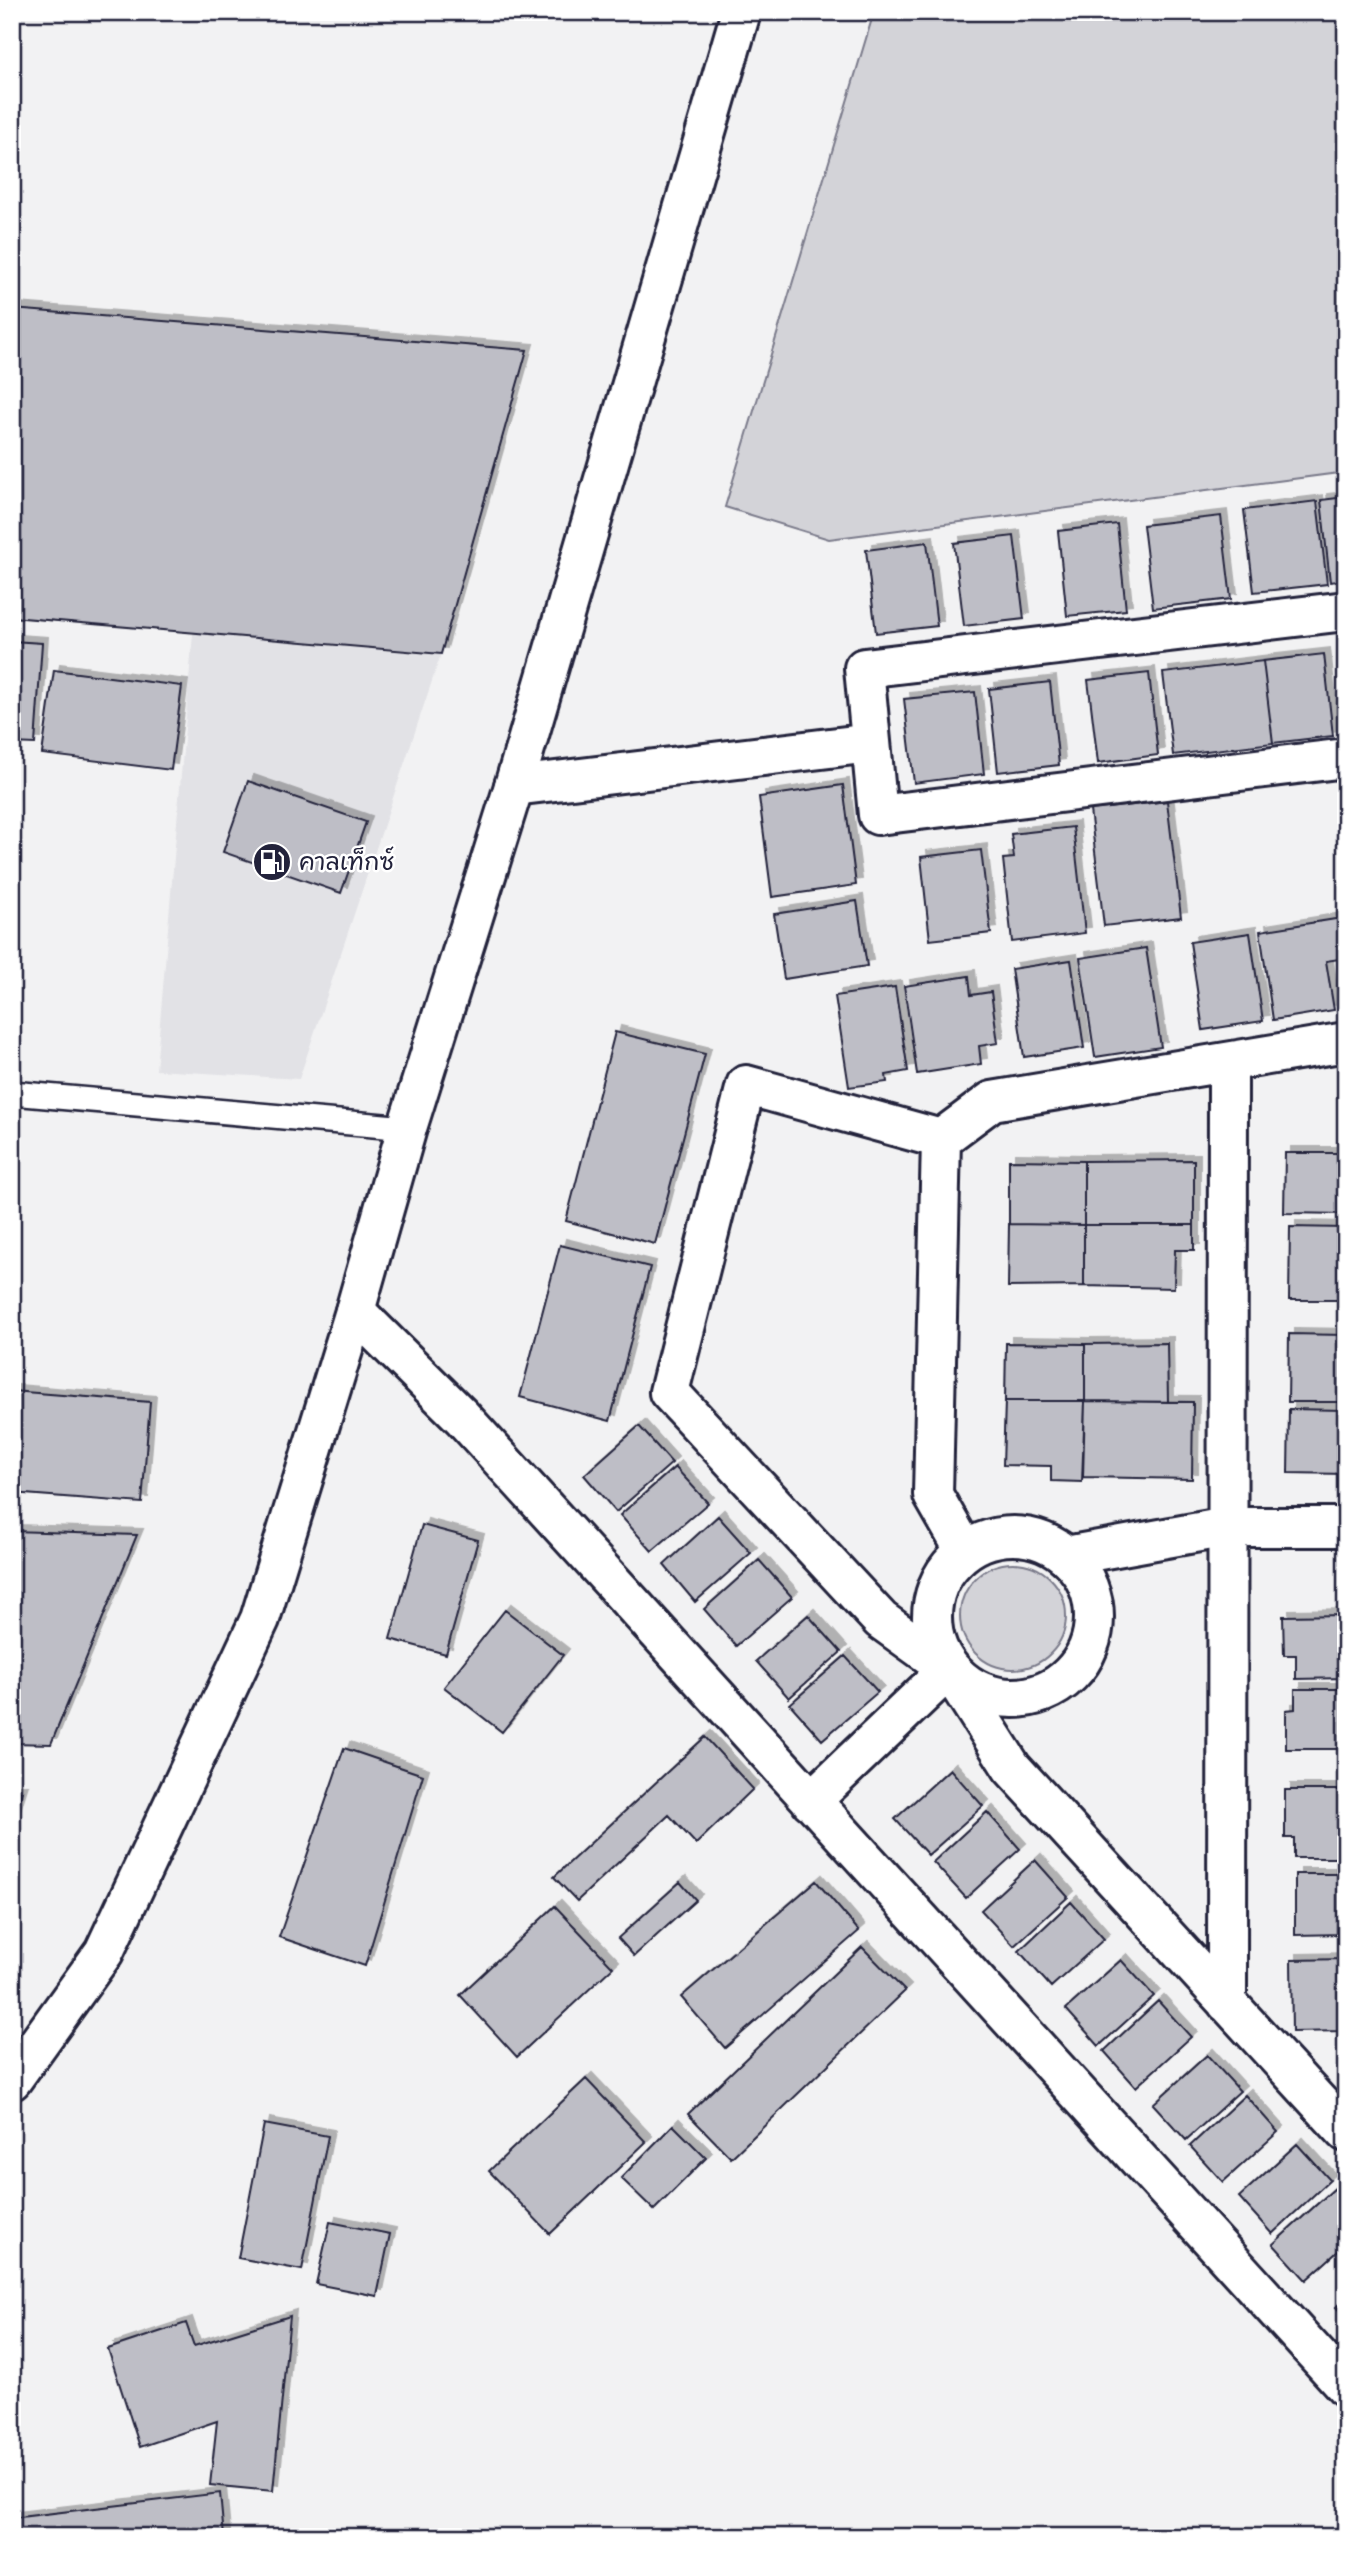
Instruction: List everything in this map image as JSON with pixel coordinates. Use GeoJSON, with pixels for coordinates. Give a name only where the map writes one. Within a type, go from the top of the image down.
{"type":"FeatureCollection","features":[{"type":"Feature","properties":{"kind":"street"},"geometry":{"type":"LineString","coordinates":[[12,2080],[104,1952],[260,1619],[355,1311],[407,1128],[514,786],[741,12]]}},
{"type":"Feature","properties":{"kind":"street"},"geometry":{"type":"LineString","coordinates":[[1346,611],[864,668],[878,814],[1346,758]]}},
{"type":"Feature","properties":{"kind":"street"},"geometry":{"type":"LineString","coordinates":[[514,786],[871,743]]}},
{"type":"Feature","properties":{"kind":"street"},"geometry":{"type":"LineString","coordinates":[[941,1139],[992,1101],[1346,1042]]}},
{"type":"Feature","properties":{"kind":"street"},"geometry":{"type":"LineString","coordinates":[[1227,2003],[1228,1062]]}},
{"type":"Feature","properties":{"kind":"street"},"geometry":{"type":"LineString","coordinates":[[941,1139],[746,1085],[669,1392],[881,1620],[949,1669],[970,1687],[995,1697],[1021,1698],[1047,1691],[1069,1675],[1085,1654],[1093,1628],[1092,1601],[1083,1576],[1066,1556],[1043,1542],[1016,1536],[990,1539],[965,1551],[942,1576],[932,1607],[934,1640],[949,1669],[1012,1768],[1346,2132]]}},
{"type":"Feature","properties":{"kind":"street"},"geometry":{"type":"LineString","coordinates":[[941,1139],[933,1496],[965,1551]]}},
{"type":"Feature","properties":{"kind":"street"},"geometry":{"type":"LineString","coordinates":[[355,1311],[462,1417],[1346,2387]]}},
{"type":"Feature","properties":{"kind":"street"},"geometry":{"type":"LineString","coordinates":[[1066,1556],[1227,1527],[1346,1527]]}},
{"type":"Feature","properties":{"kind":"street"},"geometry":{"type":"LineString","coordinates":[[811,1801],[949,1669]]}},
{"type":"Feature","properties":{"kind":"lane"},"geometry":{"type":"LineString","coordinates":[[12,1093],[407,1128]]}},
{"type":"Feature","properties":{"kind":"shaded area"},"geometry":{"type":"Polygon","coordinates":[[[874,12],[1346,12],[1346,472],[829,539],[725,507],[874,12]]]}},
{"type":"Feature","properties":{"kind":"shaded area","name":"คาลเท็กซ์"},"geometry":{"type":"Polygon","coordinates":[[[193,633],[441,654],[299,1079],[156,1070],[193,633]]]}},
{"type":"Feature","properties":{"kind":"shaded area"},"geometry":{"type":"Polygon","coordinates":[[[1013,1563],[1033,1567],[1050,1579],[1062,1596],[1066,1616],[1062,1636],[1050,1653],[1033,1665],[1013,1669],[993,1665],[976,1653],[964,1636],[960,1616],[964,1596],[976,1579],[993,1567],[1013,1563]]]}},
{"type":"Feature","properties":{"kind":"building"},"geometry":{"type":"Polygon","coordinates":[[[12,309],[527,350],[441,654],[12,617],[12,309]]]}},
{"type":"Feature","properties":{"kind":"building"},"geometry":{"type":"Polygon","coordinates":[[[1346,497],[1346,580],[1330,582],[1321,500],[1346,497]]]}},
{"type":"Feature","properties":{"kind":"building"},"geometry":{"type":"Polygon","coordinates":[[[1317,501],[1327,584],[1254,592],[1244,510],[1317,501]]]}},
{"type":"Feature","properties":{"kind":"building"},"geometry":{"type":"Polygon","coordinates":[[[1221,516],[1231,599],[1153,608],[1143,525],[1221,516]]]}},
{"type":"Feature","properties":{"kind":"building"},"geometry":{"type":"Polygon","coordinates":[[[1117,524],[1126,610],[1067,616],[1058,531],[1117,524]]]}},
{"type":"Feature","properties":{"kind":"building"},"geometry":{"type":"Polygon","coordinates":[[[1014,536],[1024,619],[964,626],[954,543],[1014,536]]]}},
{"type":"Feature","properties":{"kind":"building"},"geometry":{"type":"Polygon","coordinates":[[[927,542],[937,626],[876,633],[866,550],[927,542]]]}},
{"type":"Feature","properties":{"kind":"building"},"geometry":{"type":"Polygon","coordinates":[[[12,641],[42,643],[35,744],[12,743],[12,641]]]}},
{"type":"Feature","properties":{"kind":"building"},"geometry":{"type":"Polygon","coordinates":[[[1340,651],[1346,651],[1346,707],[1340,651]]]}},
{"type":"Feature","properties":{"kind":"building"},"geometry":{"type":"Polygon","coordinates":[[[1324,654],[1333,736],[1273,743],[1263,661],[1324,654]]]}},
{"type":"Feature","properties":{"kind":"building"},"geometry":{"type":"Polygon","coordinates":[[[1263,661],[1273,743],[1173,755],[1163,673],[1263,661]]]}},
{"type":"Feature","properties":{"kind":"building"},"geometry":{"type":"Polygon","coordinates":[[[54,670],[182,686],[171,770],[42,754],[54,670]]]}},
{"type":"Feature","properties":{"kind":"building"},"geometry":{"type":"Polygon","coordinates":[[[1149,673],[1158,755],[1098,763],[1088,680],[1149,673]]]}},
{"type":"Feature","properties":{"kind":"building"},"geometry":{"type":"Polygon","coordinates":[[[1050,682],[1059,765],[998,772],[989,689],[1050,682]]]}},
{"type":"Feature","properties":{"kind":"building"},"geometry":{"type":"Polygon","coordinates":[[[975,692],[984,774],[914,783],[904,699],[975,692]]]}},
{"type":"Feature","properties":{"kind":"building"},"geometry":{"type":"Polygon","coordinates":[[[248,781],[366,822],[341,893],[223,852],[248,781]]]}},
{"type":"Feature","properties":{"kind":"building"},"geometry":{"type":"Polygon","coordinates":[[[843,785],[856,885],[772,897],[759,797],[843,785]]]}},
{"type":"Feature","properties":{"kind":"building"},"geometry":{"type":"Polygon","coordinates":[[[1167,801],[1181,917],[1104,926],[1090,810],[1167,801]]]}},
{"type":"Feature","properties":{"kind":"building"},"geometry":{"type":"Polygon","coordinates":[[[1073,827],[1085,933],[1012,942],[1003,859],[1014,858],[1011,834],[1073,827]]]}},
{"type":"Feature","properties":{"kind":"building"},"geometry":{"type":"Polygon","coordinates":[[[981,850],[991,933],[930,940],[921,857],[981,850]]]}},
{"type":"Feature","properties":{"kind":"building"},"geometry":{"type":"Polygon","coordinates":[[[857,901],[867,966],[784,979],[774,914],[857,901]]]}},
{"type":"Feature","properties":{"kind":"building"},"geometry":{"type":"Polygon","coordinates":[[[1342,918],[1346,958],[1326,961],[1334,1010],[1273,1020],[1260,931],[1342,918]]]}},
{"type":"Feature","properties":{"kind":"building"},"geometry":{"type":"Polygon","coordinates":[[[1250,933],[1263,1021],[1203,1030],[1190,942],[1250,933]]]}},
{"type":"Feature","properties":{"kind":"building"},"geometry":{"type":"Polygon","coordinates":[[[1146,948],[1161,1047],[1095,1057],[1080,958],[1146,948]]]}},
{"type":"Feature","properties":{"kind":"building"},"geometry":{"type":"Polygon","coordinates":[[[1071,960],[1084,1048],[1024,1057],[1011,969],[1071,960]]]}},
{"type":"Feature","properties":{"kind":"building"},"geometry":{"type":"Polygon","coordinates":[[[969,976],[971,995],[991,992],[998,1043],[979,1046],[981,1064],[917,1074],[904,986],[969,976]]]}},
{"type":"Feature","properties":{"kind":"building"},"geometry":{"type":"Polygon","coordinates":[[[895,987],[908,1071],[886,1075],[887,1082],[849,1087],[835,996],[895,987]]]}},
{"type":"Feature","properties":{"kind":"building"},"geometry":{"type":"Polygon","coordinates":[[[615,1032],[705,1054],[655,1244],[566,1221],[615,1032]]]}},
{"type":"Feature","properties":{"kind":"building"},"geometry":{"type":"Polygon","coordinates":[[[1285,1153],[1346,1153],[1346,1214],[1284,1213],[1285,1153]]]}},
{"type":"Feature","properties":{"kind":"building"},"geometry":{"type":"Polygon","coordinates":[[[1009,1160],[1084,1161],[1084,1225],[1009,1224],[1009,1160]]]}},
{"type":"Feature","properties":{"kind":"building"},"geometry":{"type":"Polygon","coordinates":[[[1194,1160],[1194,1225],[1084,1225],[1084,1161],[1194,1160]]]}},
{"type":"Feature","properties":{"kind":"building"},"geometry":{"type":"Polygon","coordinates":[[[1009,1224],[1084,1225],[1084,1286],[1008,1287],[1009,1224]]]}},
{"type":"Feature","properties":{"kind":"building"},"geometry":{"type":"Polygon","coordinates":[[[1084,1225],[1194,1225],[1194,1250],[1175,1250],[1174,1288],[1084,1286],[1084,1225]]]}},
{"type":"Feature","properties":{"kind":"building"},"geometry":{"type":"Polygon","coordinates":[[[1290,1227],[1346,1228],[1346,1300],[1289,1300],[1290,1227]]]}},
{"type":"Feature","properties":{"kind":"building"},"geometry":{"type":"Polygon","coordinates":[[[560,1245],[650,1267],[610,1421],[520,1397],[560,1245]]]}},
{"type":"Feature","properties":{"kind":"building"},"geometry":{"type":"Polygon","coordinates":[[[1289,1334],[1346,1335],[1346,1402],[1288,1402],[1289,1334]]]}},
{"type":"Feature","properties":{"kind":"building"},"geometry":{"type":"Polygon","coordinates":[[[1006,1343],[1085,1344],[1085,1401],[1005,1401],[1006,1343]]]}},
{"type":"Feature","properties":{"kind":"building"},"geometry":{"type":"Polygon","coordinates":[[[1167,1343],[1168,1402],[1085,1401],[1085,1344],[1167,1343]]]}},
{"type":"Feature","properties":{"kind":"building"},"geometry":{"type":"Polygon","coordinates":[[[12,1391],[150,1402],[142,1503],[12,1493],[12,1391]]]}},
{"type":"Feature","properties":{"kind":"building"},"geometry":{"type":"Polygon","coordinates":[[[1005,1401],[1085,1401],[1082,1482],[1051,1481],[1051,1466],[1003,1465],[1005,1401]]]}},
{"type":"Feature","properties":{"kind":"building"},"geometry":{"type":"Polygon","coordinates":[[[1085,1401],[1193,1402],[1192,1479],[1083,1477],[1085,1401]]]}},
{"type":"Feature","properties":{"kind":"building"},"geometry":{"type":"Polygon","coordinates":[[[1289,1409],[1346,1410],[1346,1474],[1288,1473],[1289,1409]]]}},
{"type":"Feature","properties":{"kind":"building"},"geometry":{"type":"Polygon","coordinates":[[[639,1426],[672,1463],[616,1512],[584,1475],[639,1426]]]}},
{"type":"Feature","properties":{"kind":"building"},"geometry":{"type":"Polygon","coordinates":[[[675,1467],[708,1503],[652,1551],[620,1515],[675,1467]]]}},
{"type":"Feature","properties":{"kind":"building"},"geometry":{"type":"Polygon","coordinates":[[[718,1516],[751,1553],[695,1602],[664,1565],[718,1516]]]}},
{"type":"Feature","properties":{"kind":"building"},"geometry":{"type":"Polygon","coordinates":[[[422,1525],[478,1540],[446,1654],[390,1639],[422,1525]]]}},
{"type":"Feature","properties":{"kind":"building"},"geometry":{"type":"Polygon","coordinates":[[[12,1531],[137,1535],[51,1744],[12,1743],[12,1531]]]}},
{"type":"Feature","properties":{"kind":"building"},"geometry":{"type":"Polygon","coordinates":[[[759,1560],[792,1597],[736,1646],[704,1609],[759,1560]]]}},
{"type":"Feature","properties":{"kind":"building"},"geometry":{"type":"Polygon","coordinates":[[[505,1610],[563,1655],[502,1732],[444,1687],[505,1610]]]}},
{"type":"Feature","properties":{"kind":"building"},"geometry":{"type":"Polygon","coordinates":[[[808,1615],[841,1652],[789,1698],[756,1661],[808,1615]]]}},
{"type":"Feature","properties":{"kind":"building"},"geometry":{"type":"Polygon","coordinates":[[[1346,1615],[1346,1678],[1296,1679],[1296,1655],[1284,1655],[1283,1616],[1346,1615]]]}},
{"type":"Feature","properties":{"kind":"building"},"geometry":{"type":"Polygon","coordinates":[[[845,1656],[878,1692],[822,1740],[790,1704],[845,1656]]]}},
{"type":"Feature","properties":{"kind":"building"},"geometry":{"type":"Polygon","coordinates":[[[1295,1689],[1346,1689],[1346,1749],[1286,1749],[1286,1710],[1295,1709],[1295,1689]]]}},
{"type":"Feature","properties":{"kind":"building"},"geometry":{"type":"Polygon","coordinates":[[[705,1737],[753,1789],[696,1844],[669,1815],[577,1901],[554,1877],[705,1737]]]}},
{"type":"Feature","properties":{"kind":"building"},"geometry":{"type":"Polygon","coordinates":[[[344,1748],[423,1775],[365,1966],[279,1937],[344,1748]]]}},
{"type":"Feature","properties":{"kind":"building"},"geometry":{"type":"Polygon","coordinates":[[[950,1769],[983,1806],[928,1855],[895,1819],[950,1769]]]}},
{"type":"Feature","properties":{"kind":"building"},"geometry":{"type":"Polygon","coordinates":[[[1285,1790],[1346,1790],[1346,1858],[1294,1858],[1294,1838],[1285,1838],[1285,1790]]]}},
{"type":"Feature","properties":{"kind":"building"},"geometry":{"type":"Polygon","coordinates":[[[12,1791],[22,1791],[12,1823],[12,1791]]]}},
{"type":"Feature","properties":{"kind":"building"},"geometry":{"type":"Polygon","coordinates":[[[987,1812],[1020,1849],[966,1898],[933,1862],[987,1812]]]}},
{"type":"Feature","properties":{"kind":"building"},"geometry":{"type":"Polygon","coordinates":[[[1035,1860],[1068,1897],[1014,1946],[981,1910],[1035,1860]]]}},
{"type":"Feature","properties":{"kind":"building"},"geometry":{"type":"Polygon","coordinates":[[[1295,1874],[1346,1874],[1346,1934],[1295,1935],[1295,1874]]]}},
{"type":"Feature","properties":{"kind":"building"},"geometry":{"type":"Polygon","coordinates":[[[816,1881],[859,1931],[725,2048],[681,1997],[816,1881]]]}},
{"type":"Feature","properties":{"kind":"building"},"geometry":{"type":"Polygon","coordinates":[[[680,1882],[696,1900],[634,1956],[618,1938],[680,1882]]]}},
{"type":"Feature","properties":{"kind":"building"},"geometry":{"type":"Polygon","coordinates":[[[1071,1902],[1104,1939],[1051,1987],[1019,1951],[1071,1902]]]}},
{"type":"Feature","properties":{"kind":"building"},"geometry":{"type":"Polygon","coordinates":[[[555,1906],[613,1967],[517,2057],[460,1995],[555,1906]]]}},
{"type":"Feature","properties":{"kind":"building"},"geometry":{"type":"Polygon","coordinates":[[[862,1947],[905,1991],[731,2158],[688,2114],[862,1947]]]}},
{"type":"Feature","properties":{"kind":"building"},"geometry":{"type":"Polygon","coordinates":[[[1346,1959],[1346,2031],[1292,2032],[1291,1960],[1346,1959]]]}},
{"type":"Feature","properties":{"kind":"building"},"geometry":{"type":"Polygon","coordinates":[[[1121,1960],[1154,1996],[1099,2046],[1066,2009],[1121,1960]]]}},
{"type":"Feature","properties":{"kind":"building"},"geometry":{"type":"Polygon","coordinates":[[[1158,2001],[1191,2037],[1136,2087],[1104,2051],[1158,2001]]]}},
{"type":"Feature","properties":{"kind":"building"},"geometry":{"type":"Polygon","coordinates":[[[1207,2055],[1240,2091],[1186,2140],[1153,2104],[1207,2055]]]}},
{"type":"Feature","properties":{"kind":"building"},"geometry":{"type":"Polygon","coordinates":[[[586,2079],[646,2142],[550,2234],[489,2171],[586,2079]]]}},
{"type":"Feature","properties":{"kind":"building"},"geometry":{"type":"Polygon","coordinates":[[[1245,2095],[1278,2132],[1223,2182],[1190,2146],[1245,2095]]]}},
{"type":"Feature","properties":{"kind":"building"},"geometry":{"type":"Polygon","coordinates":[[[264,2124],[328,2136],[302,2270],[238,2258],[264,2124]]]}},
{"type":"Feature","properties":{"kind":"building"},"geometry":{"type":"Polygon","coordinates":[[[673,2125],[706,2158],[654,2210],[621,2178],[673,2125]]]}},
{"type":"Feature","properties":{"kind":"building"},"geometry":{"type":"Polygon","coordinates":[[[1297,2144],[1330,2180],[1272,2234],[1239,2197],[1297,2144]]]}},
{"type":"Feature","properties":{"kind":"building"},"geometry":{"type":"Polygon","coordinates":[[[1335,2188],[1346,2200],[1346,2244],[1306,2280],[1273,2244],[1335,2188]]]}},
{"type":"Feature","properties":{"kind":"building"},"geometry":{"type":"Polygon","coordinates":[[[330,2222],[390,2234],[377,2296],[316,2284],[330,2222]]]}},
{"type":"Feature","properties":{"kind":"building"},"geometry":{"type":"Polygon","coordinates":[[[1346,2299],[1346,2318],[1336,2307],[1346,2299]]]}},
{"type":"Feature","properties":{"kind":"building"},"geometry":{"type":"Polygon","coordinates":[[[290,2316],[273,2491],[210,2485],[217,2421],[140,2447],[108,2349],[186,2323],[194,2346],[290,2316]]]}},
{"type":"Feature","properties":{"kind":"building"},"geometry":{"type":"Polygon","coordinates":[[[220,2493],[224,2537],[12,2537],[12,2518],[220,2493]]]}},
{"type":"Feature","properties":{"kind":"place","name":"คาลเท็กซ์"},"geometry":{"type":"Point","coordinates":[272,862]}}]}
